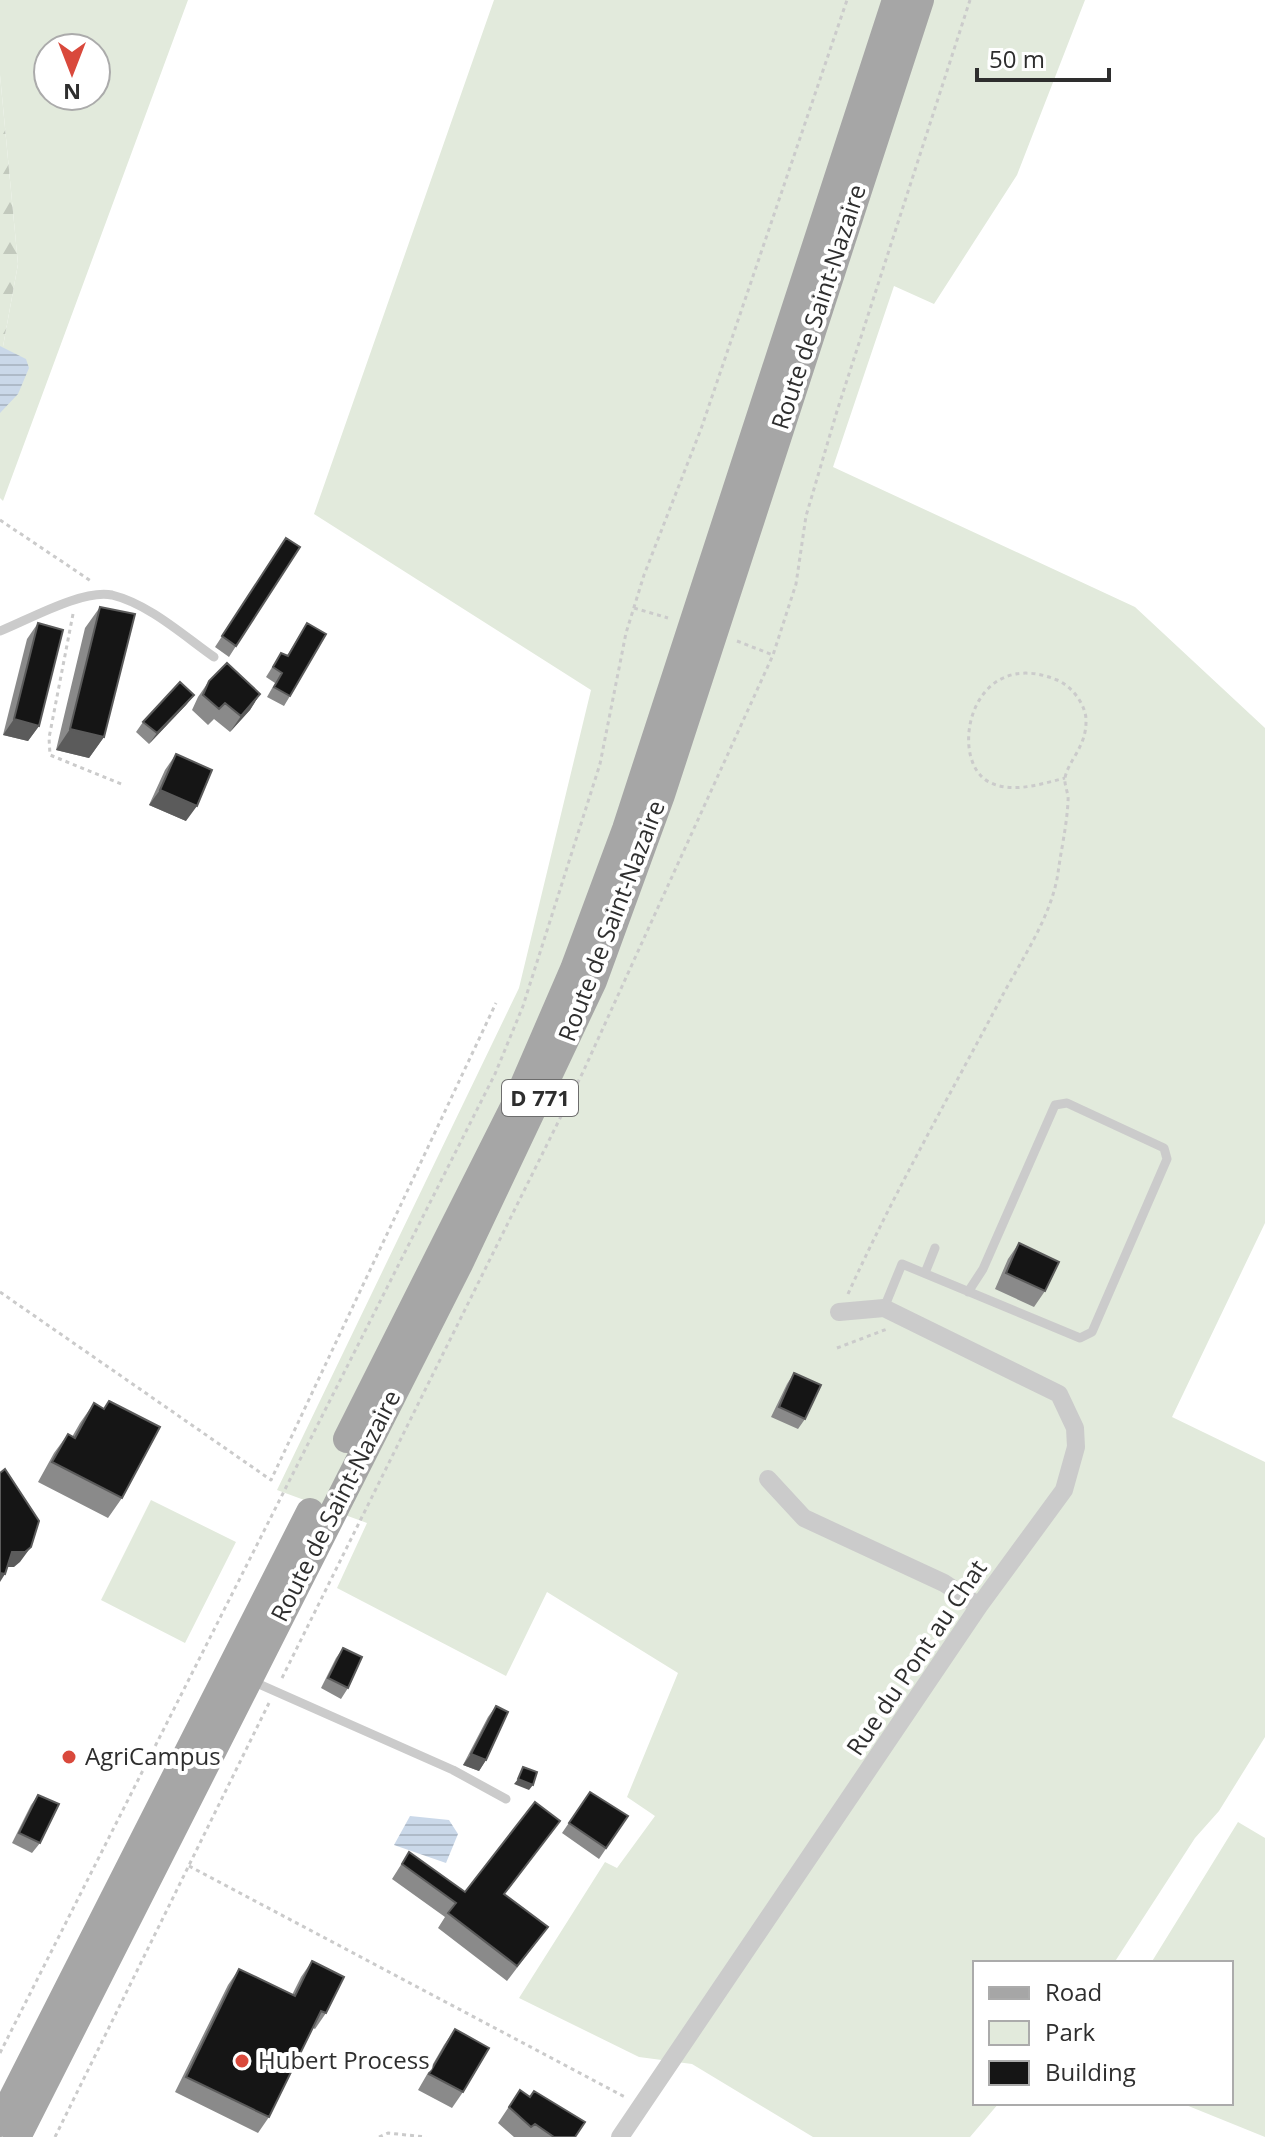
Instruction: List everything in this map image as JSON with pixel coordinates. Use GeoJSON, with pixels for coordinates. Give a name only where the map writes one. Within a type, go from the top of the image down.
{"type":"FeatureCollection","features":[{"type":"Feature","properties":{"kind":"main road","name":"Route de Saint-Nazaire"},"geometry":{"type":"LineString","coordinates":[[0,2123],[517,1101],[574,969],[626,829],[896,0]]}},
{"type":"Feature","properties":{"kind":"main road","name":"Route de Saint-Nazaire"},"geometry":{"type":"LineString","coordinates":[[17,2137],[459,1264],[593,981],[661,795],[920,0]]}},
{"type":"Feature","properties":{"kind":"street"},"geometry":{"type":"LineString","coordinates":[[839,1312],[884,1308]]}},
{"type":"Feature","properties":{"kind":"street","name":"Rue du Pont au Chat"},"geometry":{"type":"LineString","coordinates":[[620,2137],[634,2102],[979,1606],[1064,1490],[1075,1458],[1075,1428],[1059,1394],[884,1308]]}},
{"type":"Feature","properties":{"kind":"street"},"geometry":{"type":"LineString","coordinates":[[768,1479],[804,1518],[944,1583],[979,1606]]}},
{"type":"Feature","properties":{"kind":"lane"},"geometry":{"type":"LineString","coordinates":[[0,631],[76,599],[111,595],[153,615],[214,657]]}},
{"type":"Feature","properties":{"kind":"lane"},"geometry":{"type":"LineString","coordinates":[[884,1308],[902,1264],[968,1292],[1080,1338],[1092,1332],[1167,1159],[1164,1148],[1067,1103],[1055,1105],[983,1269],[968,1292]]}},
{"type":"Feature","properties":{"kind":"lane"},"geometry":{"type":"LineString","coordinates":[[925,1273],[935,1248]]}},
{"type":"Feature","properties":{"kind":"lane"},"geometry":{"type":"LineString","coordinates":[[249,1679],[453,1770],[506,1799]]}},
{"type":"Feature","properties":{"kind":"path"},"geometry":{"type":"LineString","coordinates":[[0,2053],[495,1074],[523,1006],[600,764],[634,608],[701,429],[847,0]]}},
{"type":"Feature","properties":{"kind":"path"},"geometry":{"type":"LineString","coordinates":[[0,520],[111,595]]}},
{"type":"Feature","properties":{"kind":"path"},"geometry":{"type":"LineString","coordinates":[[76,599],[49,738],[50,755],[124,785]]}},
{"type":"Feature","properties":{"kind":"path"},"geometry":{"type":"LineString","coordinates":[[634,608],[668,618]]}},
{"type":"Feature","properties":{"kind":"path"},"geometry":{"type":"LineString","coordinates":[[737,641],[773,655]]}},
{"type":"Feature","properties":{"kind":"path"},"geometry":{"type":"LineString","coordinates":[[839,1312],[1054,896],[1069,798],[1065,778],[1084,740],[1087,719],[1078,698],[1064,683],[1041,674],[1020,671],[1000,676],[986,689],[976,708],[968,737],[972,765],[988,781],[1014,788],[1065,778]]}},
{"type":"Feature","properties":{"kind":"path"},"geometry":{"type":"LineString","coordinates":[[0,1292],[271,1480],[496,1003]]}},
{"type":"Feature","properties":{"kind":"path"},"geometry":{"type":"LineString","coordinates":[[837,1348],[891,1328]]}},
{"type":"Feature","properties":{"kind":"path"},"geometry":{"type":"LineString","coordinates":[[188,1865],[634,2102]]}},
{"type":"Feature","properties":{"kind":"path"},"geometry":{"type":"LineString","coordinates":[[619,2110],[634,2102]]}},
{"type":"Feature","properties":{"kind":"path"},"geometry":{"type":"LineString","coordinates":[[379,2137],[388,2133],[426,2137]]}},
{"type":"Feature","properties":{"kind":"green space"},"geometry":{"type":"Polygon","coordinates":[[[0,0],[188,0],[3,501],[0,498],[0,363],[18,264],[0,75],[0,0]]]}},
{"type":"Feature","properties":{"kind":"green space"},"geometry":{"type":"Polygon","coordinates":[[[494,0],[1085,0],[1017,175],[934,304],[894,286],[833,467],[1135,607],[1265,728],[1265,1223],[1172,1417],[1265,1462],[1265,1737],[1219,1811],[1195,1838],[1115,1961],[973,1961],[973,2105],[997,2105],[970,2137],[813,2137],[692,2064],[639,2057],[519,1998],[605,1862],[617,1868],[655,1816],[627,1797],[678,1673],[547,1592],[506,1676],[337,1588],[367,1523],[277,1490],[519,988],[591,690],[314,514],[494,0]]]}},
{"type":"Feature","properties":{"kind":"green space"},"geometry":{"type":"Polygon","coordinates":[[[0,75],[18,264],[0,363],[0,75]]]}},
{"type":"Feature","properties":{"kind":"green space"},"geometry":{"type":"Polygon","coordinates":[[[151,1500],[236,1542],[185,1643],[101,1600],[151,1500]]]}},
{"type":"Feature","properties":{"kind":"green space"},"geometry":{"type":"Polygon","coordinates":[[[1238,1822],[1265,1838],[1265,2137],[1186,2105],[1233,2105],[1233,1961],[1152,1961],[1238,1822]]]}},
{"type":"Feature","properties":{"kind":"water"},"geometry":{"type":"Polygon","coordinates":[[[0,346],[26,359],[29,368],[18,394],[0,413],[0,346]]]}},
{"type":"Feature","properties":{"kind":"water"},"geometry":{"type":"Polygon","coordinates":[[[410,1816],[449,1820],[458,1834],[446,1863],[394,1845],[410,1816]]]}},
{"type":"Feature","properties":{"kind":"building"},"geometry":{"type":"Polygon","coordinates":[[[286,538],[300,547],[236,646],[222,636],[286,538]]]}},
{"type":"Feature","properties":{"kind":"building"},"geometry":{"type":"Polygon","coordinates":[[[100,607],[135,614],[104,737],[70,729],[100,607]]]}},
{"type":"Feature","properties":{"kind":"building"},"geometry":{"type":"Polygon","coordinates":[[[38,623],[63,630],[39,726],[14,719],[38,623]]]}},
{"type":"Feature","properties":{"kind":"building"},"geometry":{"type":"Polygon","coordinates":[[[307,623],[326,634],[290,696],[274,687],[282,673],[273,667],[281,653],[288,656],[307,623]]]}},
{"type":"Feature","properties":{"kind":"building"},"geometry":{"type":"Polygon","coordinates":[[[227,663],[260,694],[241,716],[225,703],[219,709],[203,695],[209,681],[227,663]]]}},
{"type":"Feature","properties":{"kind":"building"},"geometry":{"type":"Polygon","coordinates":[[[180,682],[194,695],[157,733],[143,722],[180,682]]]}},
{"type":"Feature","properties":{"kind":"building"},"geometry":{"type":"Polygon","coordinates":[[[176,754],[212,770],[197,806],[160,790],[176,754]]]}},
{"type":"Feature","properties":{"kind":"building"},"geometry":{"type":"Polygon","coordinates":[[[1019,1243],[1059,1262],[1045,1291],[1006,1273],[1019,1243]]]}},
{"type":"Feature","properties":{"kind":"building"},"geometry":{"type":"Polygon","coordinates":[[[794,1373],[821,1385],[805,1419],[779,1407],[794,1373]]]}},
{"type":"Feature","properties":{"kind":"building"},"geometry":{"type":"Polygon","coordinates":[[[109,1401],[160,1427],[122,1498],[52,1462],[68,1434],[75,1438],[94,1403],[104,1409],[109,1401]]]}},
{"type":"Feature","properties":{"kind":"building"},"geometry":{"type":"Polygon","coordinates":[[[5,1469],[39,1521],[31,1547],[25,1552],[12,1552],[5,1574],[0,1573],[0,1473],[5,1469]]]}},
{"type":"Feature","properties":{"kind":"building"},"geometry":{"type":"Polygon","coordinates":[[[343,1648],[362,1657],[348,1688],[328,1678],[343,1648]]]}},
{"type":"Feature","properties":{"kind":"building"},"geometry":{"type":"Polygon","coordinates":[[[496,1706],[508,1712],[486,1760],[471,1754],[496,1706]]]}},
{"type":"Feature","properties":{"kind":"building"},"geometry":{"type":"Polygon","coordinates":[[[523,1767],[537,1772],[533,1785],[518,1779],[523,1767]]]}},
{"type":"Feature","properties":{"kind":"building"},"geometry":{"type":"Polygon","coordinates":[[[590,1792],[628,1816],[606,1848],[569,1823],[590,1792]]]}},
{"type":"Feature","properties":{"kind":"building"},"geometry":{"type":"Polygon","coordinates":[[[38,1795],[59,1804],[40,1843],[19,1833],[38,1795]]]}},
{"type":"Feature","properties":{"kind":"building"},"geometry":{"type":"Polygon","coordinates":[[[535,1802],[560,1821],[504,1894],[548,1927],[517,1966],[448,1913],[456,1903],[402,1864],[409,1852],[465,1892],[535,1802]]]}},
{"type":"Feature","properties":{"kind":"building","name":"Hubert Process"},"geometry":{"type":"Polygon","coordinates":[[[312,1961],[344,1977],[326,2013],[321,2011],[269,2117],[186,2077],[239,1969],[295,1996],[312,1961]]]}},
{"type":"Feature","properties":{"kind":"building"},"geometry":{"type":"Polygon","coordinates":[[[455,2029],[489,2048],[463,2092],[429,2074],[455,2029]]]}},
{"type":"Feature","properties":{"kind":"building"},"geometry":{"type":"Polygon","coordinates":[[[520,2090],[530,2097],[534,2091],[585,2122],[575,2137],[554,2137],[535,2124],[531,2127],[509,2107],[520,2090]]]}},
{"type":"Feature","properties":{"kind":"place","name":"AgriCampus"},"geometry":{"type":"Point","coordinates":[69,1757]}},
{"type":"Feature","properties":{"kind":"place","name":"Hubert Process"},"geometry":{"type":"Point","coordinates":[242,2061]}}]}
